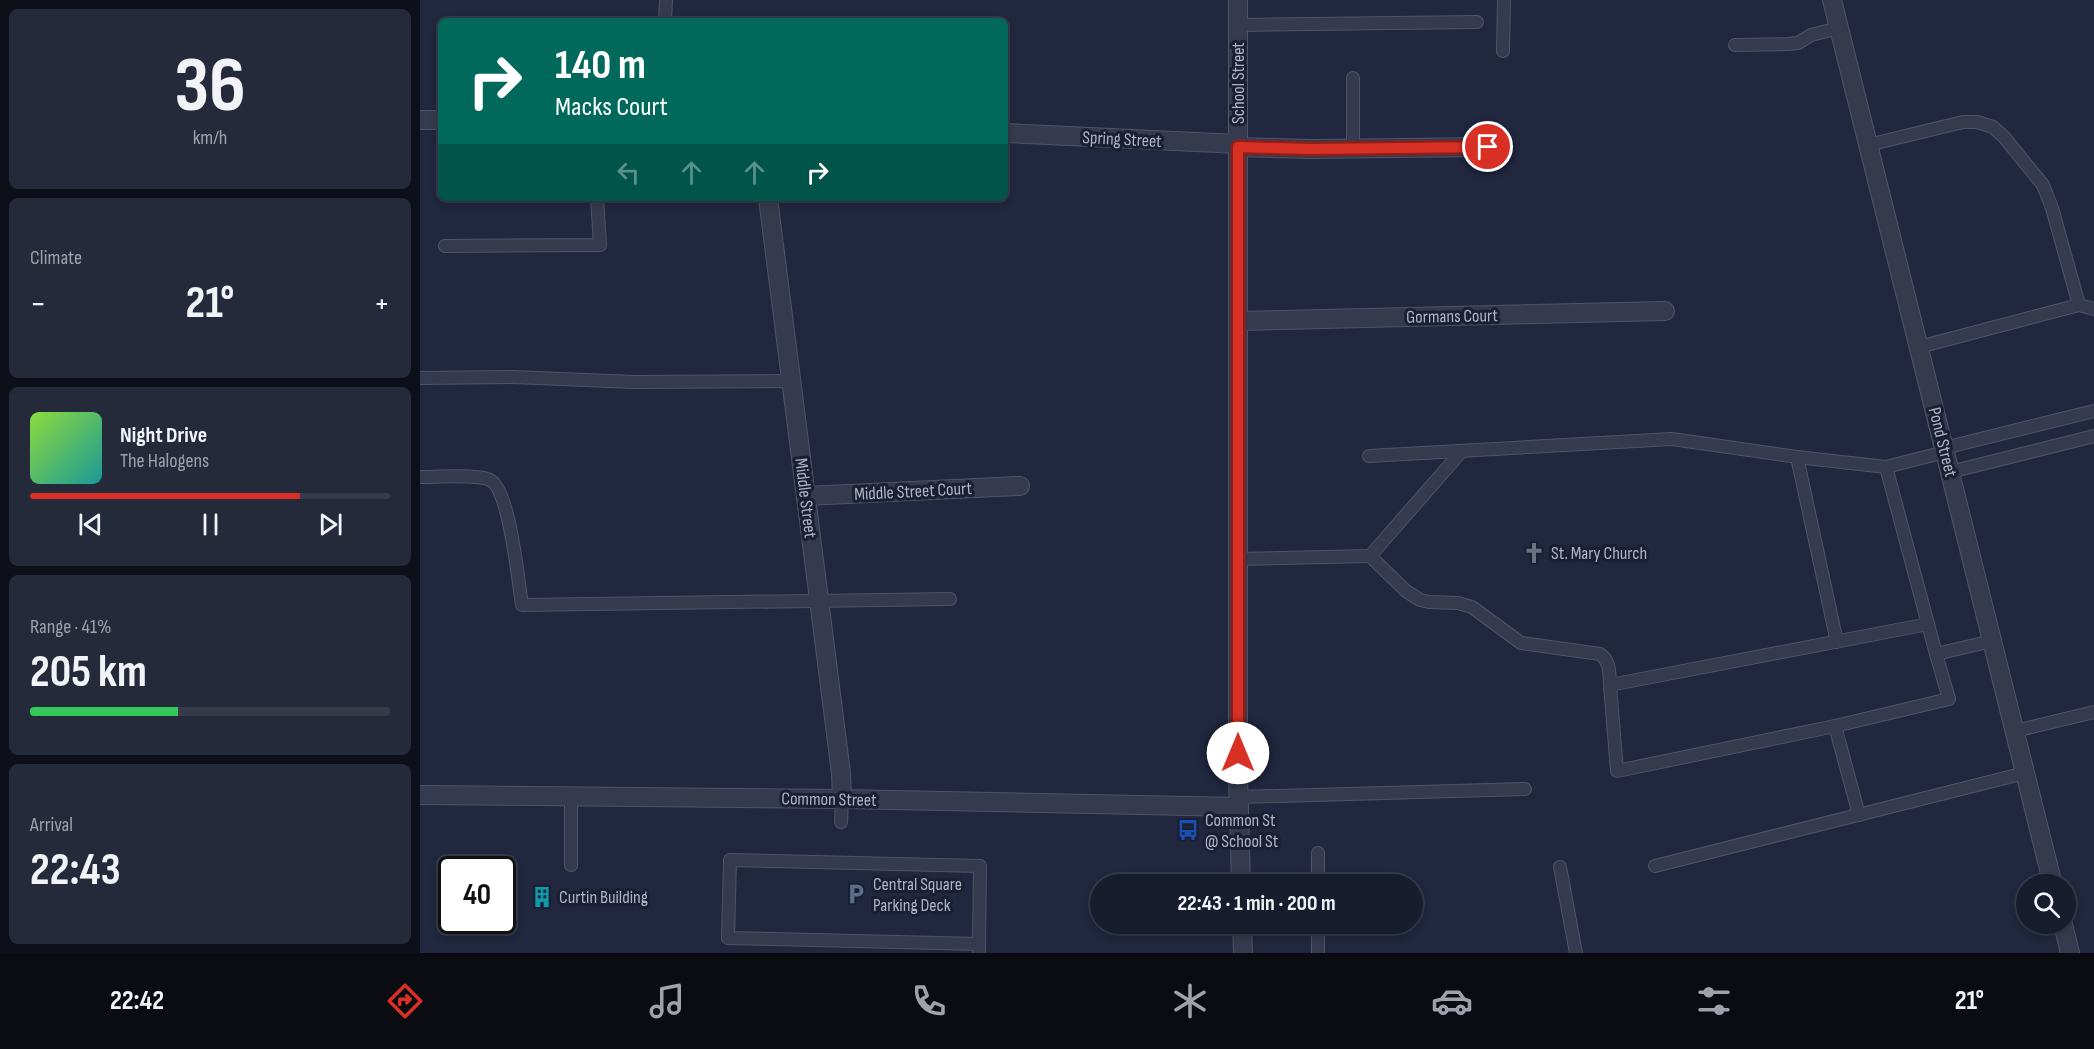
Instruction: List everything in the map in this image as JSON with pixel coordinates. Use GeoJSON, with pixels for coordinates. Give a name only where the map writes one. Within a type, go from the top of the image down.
{"type":"FeatureCollection","features":[{"type":"Feature","properties":{"kind":"street","name":"School Street"},"geometry":{"type":"LineString","coordinates":[[1238,0],[1241,874]]}},
{"type":"Feature","properties":{"kind":"street","name":"Pond Street"},"geometry":{"type":"LineString","coordinates":[[1832,0],[2051,874]]}},
{"type":"Feature","properties":{"kind":"street"},"geometry":{"type":"LineString","coordinates":[[420,120],[438,120]]}},
{"type":"Feature","properties":{"kind":"street","name":"Spring Street"},"geometry":{"type":"LineString","coordinates":[[1008,133],[1238,146],[1488,147]]}},
{"type":"Feature","properties":{"kind":"street","name":"Middle Street"},"geometry":{"type":"LineString","coordinates":[[768,201],[841,773],[842,799]]}},
{"type":"Feature","properties":{"kind":"street","name":"Gormans Court"},"geometry":{"type":"LineString","coordinates":[[1238,321],[1665,311]]}},
{"type":"Feature","properties":{"kind":"street","name":"Middle Street Court"},"geometry":{"type":"LineString","coordinates":[[806,496],[1020,486]]}},
{"type":"Feature","properties":{"kind":"street","name":"Common Street"},"geometry":{"type":"LineString","coordinates":[[420,795],[1239,802]]}},
{"type":"Feature","properties":{"kind":"street"},"geometry":{"type":"LineString","coordinates":[[1242,934],[1243,953]]}},
{"type":"Feature","properties":{"kind":"street"},"geometry":{"type":"LineString","coordinates":[[2065,934],[2070,953]]}},
{"type":"Feature","properties":{"kind":"lane"},"geometry":{"type":"LineString","coordinates":[[665,18],[666,0]]}},
{"type":"Feature","properties":{"kind":"lane"},"geometry":{"type":"LineString","coordinates":[[1503,51],[1504,0]]}},
{"type":"Feature","properties":{"kind":"lane"},"geometry":{"type":"LineString","coordinates":[[1238,25],[1478,22]]}},
{"type":"Feature","properties":{"kind":"lane"},"geometry":{"type":"LineString","coordinates":[[1735,45],[1798,43],[1811,35],[1839,28]]}},
{"type":"Feature","properties":{"kind":"lane"},"geometry":{"type":"LineString","coordinates":[[1353,78],[1353,148]]}},
{"type":"Feature","properties":{"kind":"lane"},"geometry":{"type":"LineString","coordinates":[[1868,145],[1963,122],[1977,122],[1993,127],[2004,137],[2043,185],[2052,208],[2079,305]]}},
{"type":"Feature","properties":{"kind":"lane"},"geometry":{"type":"LineString","coordinates":[[445,246],[600,245],[597,201]]}},
{"type":"Feature","properties":{"kind":"lane"},"geometry":{"type":"LineString","coordinates":[[1919,347],[2079,305],[2094,309]]}},
{"type":"Feature","properties":{"kind":"lane"},"geometry":{"type":"LineString","coordinates":[[420,378],[513,377],[634,382],[791,381]]}},
{"type":"Feature","properties":{"kind":"lane"},"geometry":{"type":"LineString","coordinates":[[1370,456],[1672,439],[1886,467],[2094,411]]}},
{"type":"Feature","properties":{"kind":"lane"},"geometry":{"type":"LineString","coordinates":[[1950,472],[2094,436]]}},
{"type":"Feature","properties":{"kind":"lane"},"geometry":{"type":"LineString","coordinates":[[1370,556],[1461,452]]}},
{"type":"Feature","properties":{"kind":"lane"},"geometry":{"type":"LineString","coordinates":[[1797,457],[1837,642]]}},
{"type":"Feature","properties":{"kind":"lane"},"geometry":{"type":"LineString","coordinates":[[1238,559],[1370,556],[1406,591],[1420,600],[1458,603],[1472,607],[1521,643],[1600,654],[1609,667],[1617,771],[1835,726],[1949,699],[1886,467]]}},
{"type":"Feature","properties":{"kind":"lane"},"geometry":{"type":"LineString","coordinates":[[420,477],[476,477],[490,480],[498,487],[506,507],[522,604],[950,599]]}},
{"type":"Feature","properties":{"kind":"lane"},"geometry":{"type":"LineString","coordinates":[[1610,686],[1928,624]]}},
{"type":"Feature","properties":{"kind":"lane"},"geometry":{"type":"LineString","coordinates":[[1936,654],[1992,641]]}},
{"type":"Feature","properties":{"kind":"lane"},"geometry":{"type":"LineString","coordinates":[[2015,731],[2094,712]]}},
{"type":"Feature","properties":{"kind":"lane"},"geometry":{"type":"LineString","coordinates":[[1835,726],[1859,815]]}},
{"type":"Feature","properties":{"kind":"lane"},"geometry":{"type":"LineString","coordinates":[[1655,866],[2025,773]]}},
{"type":"Feature","properties":{"kind":"lane"},"geometry":{"type":"LineString","coordinates":[[1239,802],[1525,789]]}},
{"type":"Feature","properties":{"kind":"lane"},"geometry":{"type":"LineString","coordinates":[[571,865],[572,796]]}},
{"type":"Feature","properties":{"kind":"lane"},"geometry":{"type":"LineString","coordinates":[[841,822],[842,799]]}},
{"type":"Feature","properties":{"kind":"lane"},"geometry":{"type":"LineString","coordinates":[[1318,853],[1318,874]]}},
{"type":"Feature","properties":{"kind":"lane"},"geometry":{"type":"LineString","coordinates":[[730,860],[981,866],[979,948],[728,938],[730,860]]}},
{"type":"Feature","properties":{"kind":"lane"},"geometry":{"type":"LineString","coordinates":[[1560,867],[1576,953]]}},
{"type":"Feature","properties":{"kind":"lane"},"geometry":{"type":"LineString","coordinates":[[1318,934],[1318,953]]}},
{"type":"Feature","properties":{"kind":"place","name":"St. Mary Church"},"geometry":{"type":"Point","coordinates":[1534,553]}},
{"type":"Feature","properties":{"kind":"place","name":"Common St @ School St"},"geometry":{"type":"Point","coordinates":[1188,830]}},
{"type":"Feature","properties":{"kind":"place","name":"Central Square Parking Deck"},"geometry":{"type":"Point","coordinates":[856,894]}},
{"type":"Feature","properties":{"kind":"place","name":"Curtin Building"},"geometry":{"type":"Point","coordinates":[542,897]}},
{"type":"Feature","properties":{"kind":"route"},"geometry":{"type":"LineString","coordinates":[[1238,753],[1238,147],[1311,149],[1488,147]]}}]}
